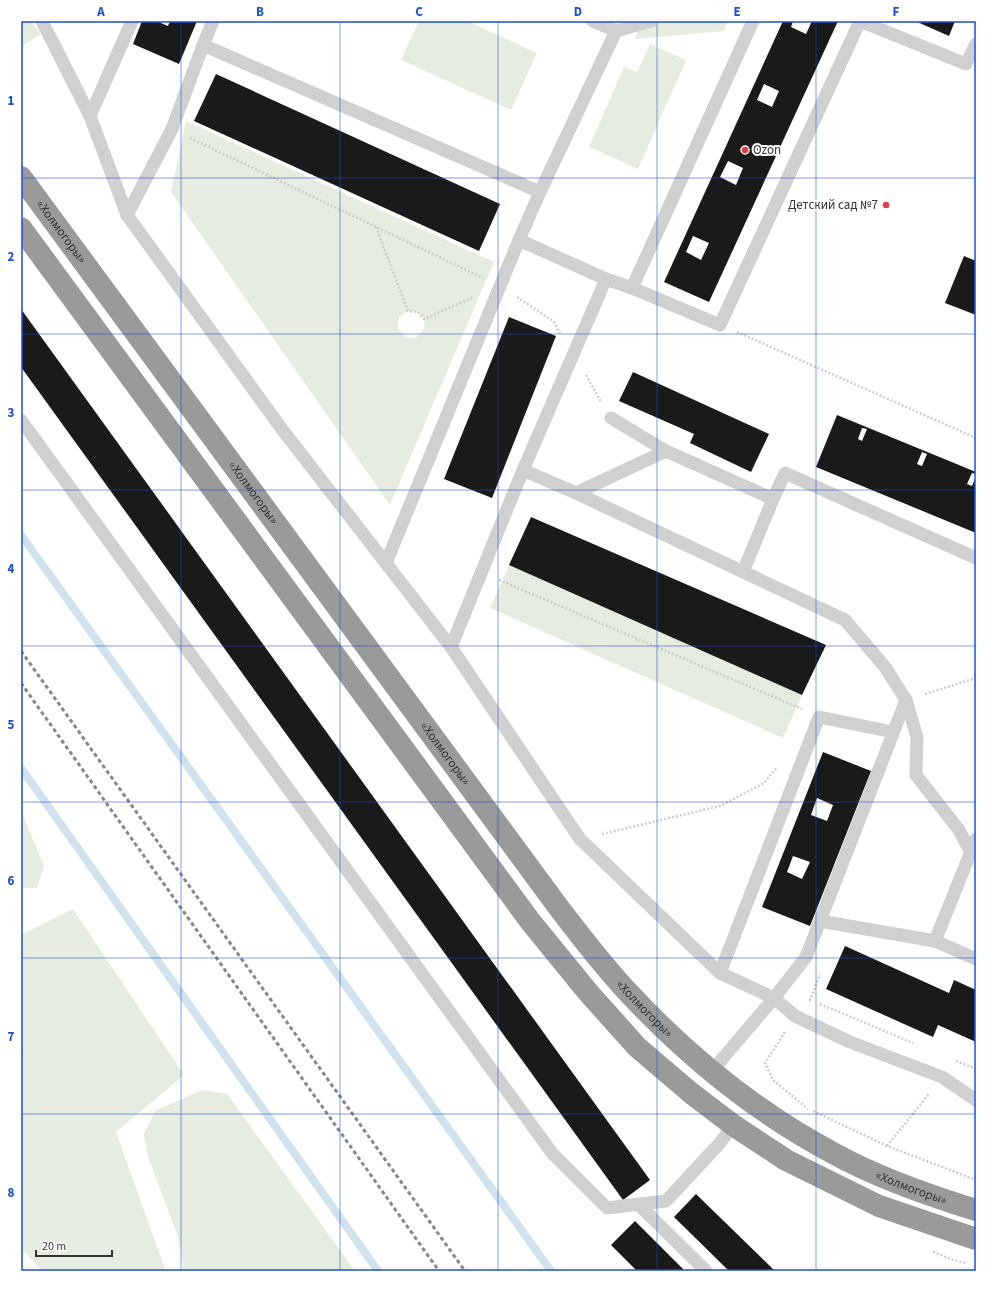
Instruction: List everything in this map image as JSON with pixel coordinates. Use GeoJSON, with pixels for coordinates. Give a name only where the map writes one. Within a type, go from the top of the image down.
{"type":"FeatureCollection","features":[{"type":"Feature","properties":{"kind":"highway","name":"«Холмогоры»"},"geometry":{"type":"LineString","coordinates":[[21,177],[556,904],[624,988],[662,1028],[692,1055],[751,1102],[785,1126],[834,1154],[876,1174],[930,1196],[976,1210]]}},
{"type":"Feature","properties":{"kind":"highway"},"geometry":{"type":"LineString","coordinates":[[21,228],[530,921],[587,991],[637,1047],[691,1093],[733,1126],[786,1160],[879,1206],[976,1239]]}},
{"type":"Feature","properties":{"kind":"lane"},"geometry":{"type":"LineString","coordinates":[[42,21],[90,116],[127,215],[282,428],[451,647],[580,839],[720,974],[774,998],[795,1016],[850,1042],[942,1077],[976,1100]]}},
{"type":"Feature","properties":{"kind":"lane"},"geometry":{"type":"LineString","coordinates":[[90,116],[132,21]]}},
{"type":"Feature","properties":{"kind":"lane"},"geometry":{"type":"LineString","coordinates":[[127,215],[172,129],[213,21]]}},
{"type":"Feature","properties":{"kind":"lane"},"geometry":{"type":"LineString","coordinates":[[593,21],[616,31],[651,21]]}},
{"type":"Feature","properties":{"kind":"lane"},"geometry":{"type":"LineString","coordinates":[[632,288],[753,21]]}},
{"type":"Feature","properties":{"kind":"lane"},"geometry":{"type":"LineString","coordinates":[[519,240],[606,279],[632,288],[720,325],[860,21],[966,64],[976,44]]}},
{"type":"Feature","properties":{"kind":"lane"},"geometry":{"type":"LineString","coordinates":[[386,563],[519,240],[616,31]]}},
{"type":"Feature","properties":{"kind":"lane"},"geometry":{"type":"LineString","coordinates":[[203,45],[540,192]]}},
{"type":"Feature","properties":{"kind":"lane"},"geometry":{"type":"LineString","coordinates":[[451,647],[523,470],[606,279]]}},
{"type":"Feature","properties":{"kind":"lane"},"geometry":{"type":"LineString","coordinates":[[611,418],[666,451],[773,499]]}},
{"type":"Feature","properties":{"kind":"lane"},"geometry":{"type":"LineString","coordinates":[[21,420],[552,1153],[606,1208],[666,1202],[720,1143],[733,1126]]}},
{"type":"Feature","properties":{"kind":"lane"},"geometry":{"type":"LineString","coordinates":[[576,493],[666,451]]}},
{"type":"Feature","properties":{"kind":"lane"},"geometry":{"type":"LineString","coordinates":[[523,470],[576,493],[845,620],[885,666],[906,700],[917,737],[916,775],[960,830],[970,853]]}},
{"type":"Feature","properties":{"kind":"lane"},"geometry":{"type":"LineString","coordinates":[[743,572],[785,473],[976,558]]}},
{"type":"Feature","properties":{"kind":"lane"},"geometry":{"type":"LineString","coordinates":[[712,1071],[774,998],[806,957],[906,700]]}},
{"type":"Feature","properties":{"kind":"lane"},"geometry":{"type":"LineString","coordinates":[[720,974],[819,717],[893,732]]}},
{"type":"Feature","properties":{"kind":"lane"},"geometry":{"type":"LineString","coordinates":[[935,941],[976,839]]}},
{"type":"Feature","properties":{"kind":"lane"},"geometry":{"type":"LineString","coordinates":[[820,921],[935,941],[976,959]]}},
{"type":"Feature","properties":{"kind":"lane"},"geometry":{"type":"LineString","coordinates":[[638,1204],[706,1271]]}},
{"type":"Feature","properties":{"kind":"path"},"geometry":{"type":"LineString","coordinates":[[172,129],[500,286],[553,321],[611,418]]}},
{"type":"Feature","properties":{"kind":"path"},"geometry":{"type":"LineString","coordinates":[[376,227],[408,311],[418,312],[424,318],[500,286]]}},
{"type":"Feature","properties":{"kind":"path"},"geometry":{"type":"LineString","coordinates":[[720,325],[976,438]]}},
{"type":"Feature","properties":{"kind":"path"},"geometry":{"type":"LineString","coordinates":[[481,572],[819,717]]}},
{"type":"Feature","properties":{"kind":"path"},"geometry":{"type":"LineString","coordinates":[[906,700],[976,678]]}},
{"type":"Feature","properties":{"kind":"path"},"geometry":{"type":"LineString","coordinates":[[580,839],[720,806],[764,783],[779,765]]}},
{"type":"Feature","properties":{"kind":"path"},"geometry":{"type":"LineString","coordinates":[[820,972],[810,1000],[916,1044]]}},
{"type":"Feature","properties":{"kind":"path"},"geometry":{"type":"LineString","coordinates":[[795,1016],[765,1063],[773,1080],[811,1110],[887,1146],[976,1180]]}},
{"type":"Feature","properties":{"kind":"path"},"geometry":{"type":"LineString","coordinates":[[952,1059],[976,1069]]}},
{"type":"Feature","properties":{"kind":"path"},"geometry":{"type":"LineString","coordinates":[[887,1146],[942,1077]]}},
{"type":"Feature","properties":{"kind":"shaded area"},"geometry":{"type":"Polygon","coordinates":[[[21,21],[31,21],[41,34],[21,47],[21,21]]]}},
{"type":"Feature","properties":{"kind":"shaded area"},"geometry":{"type":"Polygon","coordinates":[[[419,21],[467,21],[537,53],[511,110],[401,60],[419,21]]]}},
{"type":"Feature","properties":{"kind":"shaded area"},"geometry":{"type":"Polygon","coordinates":[[[641,21],[728,21],[724,31],[635,39],[641,21]]]}},
{"type":"Feature","properties":{"kind":"shaded area"},"geometry":{"type":"Polygon","coordinates":[[[650,44],[686,60],[638,169],[589,147],[624,67],[637,72],[650,44]]]}},
{"type":"Feature","properties":{"kind":"shaded area"},"geometry":{"type":"Polygon","coordinates":[[[186,121],[494,262],[390,505],[171,192],[186,121]],[[408,311],[400,318],[398,328],[405,336],[412,338],[418,336],[422,330],[425,324],[423,317],[418,312],[408,311]]]}},
{"type":"Feature","properties":{"kind":"shaded area"},"geometry":{"type":"Polygon","coordinates":[[[509,565],[802,695],[783,738],[490,608],[509,565]]]}},
{"type":"Feature","properties":{"kind":"shaded area"},"geometry":{"type":"Polygon","coordinates":[[[21,814],[44,866],[37,888],[21,888],[21,814]]]}},
{"type":"Feature","properties":{"kind":"shaded area"},"geometry":{"type":"Polygon","coordinates":[[[73,909],[184,1075],[116,1132],[165,1269],[161,1271],[42,1271],[21,1248],[21,935],[73,909]]]}},
{"type":"Feature","properties":{"kind":"shaded area"},"geometry":{"type":"Polygon","coordinates":[[[202,1090],[227,1094],[355,1271],[182,1271],[183,1261],[177,1234],[148,1157],[144,1134],[155,1111],[202,1090]]]}},
{"type":"Feature","properties":{"kind":"building"},"geometry":{"type":"Polygon","coordinates":[[[142,21],[156,21],[168,26],[170,21],[197,21],[179,64],[133,44],[142,21]]]}},
{"type":"Feature","properties":{"kind":"building"},"geometry":{"type":"Polygon","coordinates":[[[783,21],[793,21],[791,27],[806,34],[812,21],[838,21],[709,302],[664,282],[783,21]],[[764,84],[757,100],[772,107],[779,91],[764,84]],[[728,161],[720,177],[736,185],[743,168],[728,161]],[[693,236],[686,252],[701,260],[709,243],[693,236]]]}},
{"type":"Feature","properties":{"kind":"building"},"geometry":{"type":"Polygon","coordinates":[[[915,21],[955,21],[949,36],[915,21]]]}},
{"type":"Feature","properties":{"kind":"building"},"geometry":{"type":"Polygon","coordinates":[[[216,74],[500,204],[479,251],[194,121],[216,74]]]}},
{"type":"Feature","properties":{"kind":"building"},"geometry":{"type":"Polygon","coordinates":[[[964,256],[976,261],[976,315],[945,303],[964,256]]]}},
{"type":"Feature","properties":{"kind":"building"},"geometry":{"type":"Polygon","coordinates":[[[21,309],[650,1180],[623,1200],[21,367],[21,309]]]}},
{"type":"Feature","properties":{"kind":"building"},"geometry":{"type":"Polygon","coordinates":[[[509,317],[556,336],[492,498],[444,479],[509,317]]]}},
{"type":"Feature","properties":{"kind":"building"},"geometry":{"type":"Polygon","coordinates":[[[633,372],[769,434],[751,472],[690,443],[694,434],[619,401],[633,372]]]}},
{"type":"Feature","properties":{"kind":"building"},"geometry":{"type":"Polygon","coordinates":[[[837,415],[976,472],[976,474],[972,473],[967,484],[972,486],[976,476],[976,533],[816,467],[837,415]],[[862,428],[858,439],[862,441],[867,429],[862,428]],[[922,452],[917,464],[922,466],[927,454],[922,452]]]}},
{"type":"Feature","properties":{"kind":"building"},"geometry":{"type":"Polygon","coordinates":[[[531,517],[826,645],[802,695],[509,565],[531,517]]]}},
{"type":"Feature","properties":{"kind":"building"},"geometry":{"type":"Polygon","coordinates":[[[823,752],[871,771],[810,926],[762,907],[823,752]],[[817,798],[811,815],[827,821],[833,805],[817,798]],[[793,856],[787,872],[802,879],[810,862],[793,856]]]}},
{"type":"Feature","properties":{"kind":"building"},"geometry":{"type":"Polygon","coordinates":[[[845,946],[949,993],[954,980],[976,990],[976,1042],[938,1025],[933,1037],[826,989],[845,946]]]}},
{"type":"Feature","properties":{"kind":"building"},"geometry":{"type":"Polygon","coordinates":[[[696,1194],[775,1271],[729,1271],[674,1217],[696,1194]]]}},
{"type":"Feature","properties":{"kind":"building"},"geometry":{"type":"Polygon","coordinates":[[[635,1221],[685,1271],[637,1271],[611,1245],[635,1221]]]}},
{"type":"Feature","properties":{"kind":"waterway"},"geometry":{"type":"LineString","coordinates":[[21,535],[551,1271]]}},
{"type":"Feature","properties":{"kind":"waterway"},"geometry":{"type":"LineString","coordinates":[[21,768],[378,1271]]}},
{"type":"Feature","properties":{"kind":"railway"},"geometry":{"type":"LineString","coordinates":[[21,651],[465,1271]]}},
{"type":"Feature","properties":{"kind":"railway"},"geometry":{"type":"LineString","coordinates":[[21,683],[439,1271]]}},
{"type":"Feature","properties":{"kind":"place","name":"Ozon"},"geometry":{"type":"Point","coordinates":[745,150]}},
{"type":"Feature","properties":{"kind":"place","name":"Детский сад №7"},"geometry":{"type":"Point","coordinates":[886,205]}}]}
